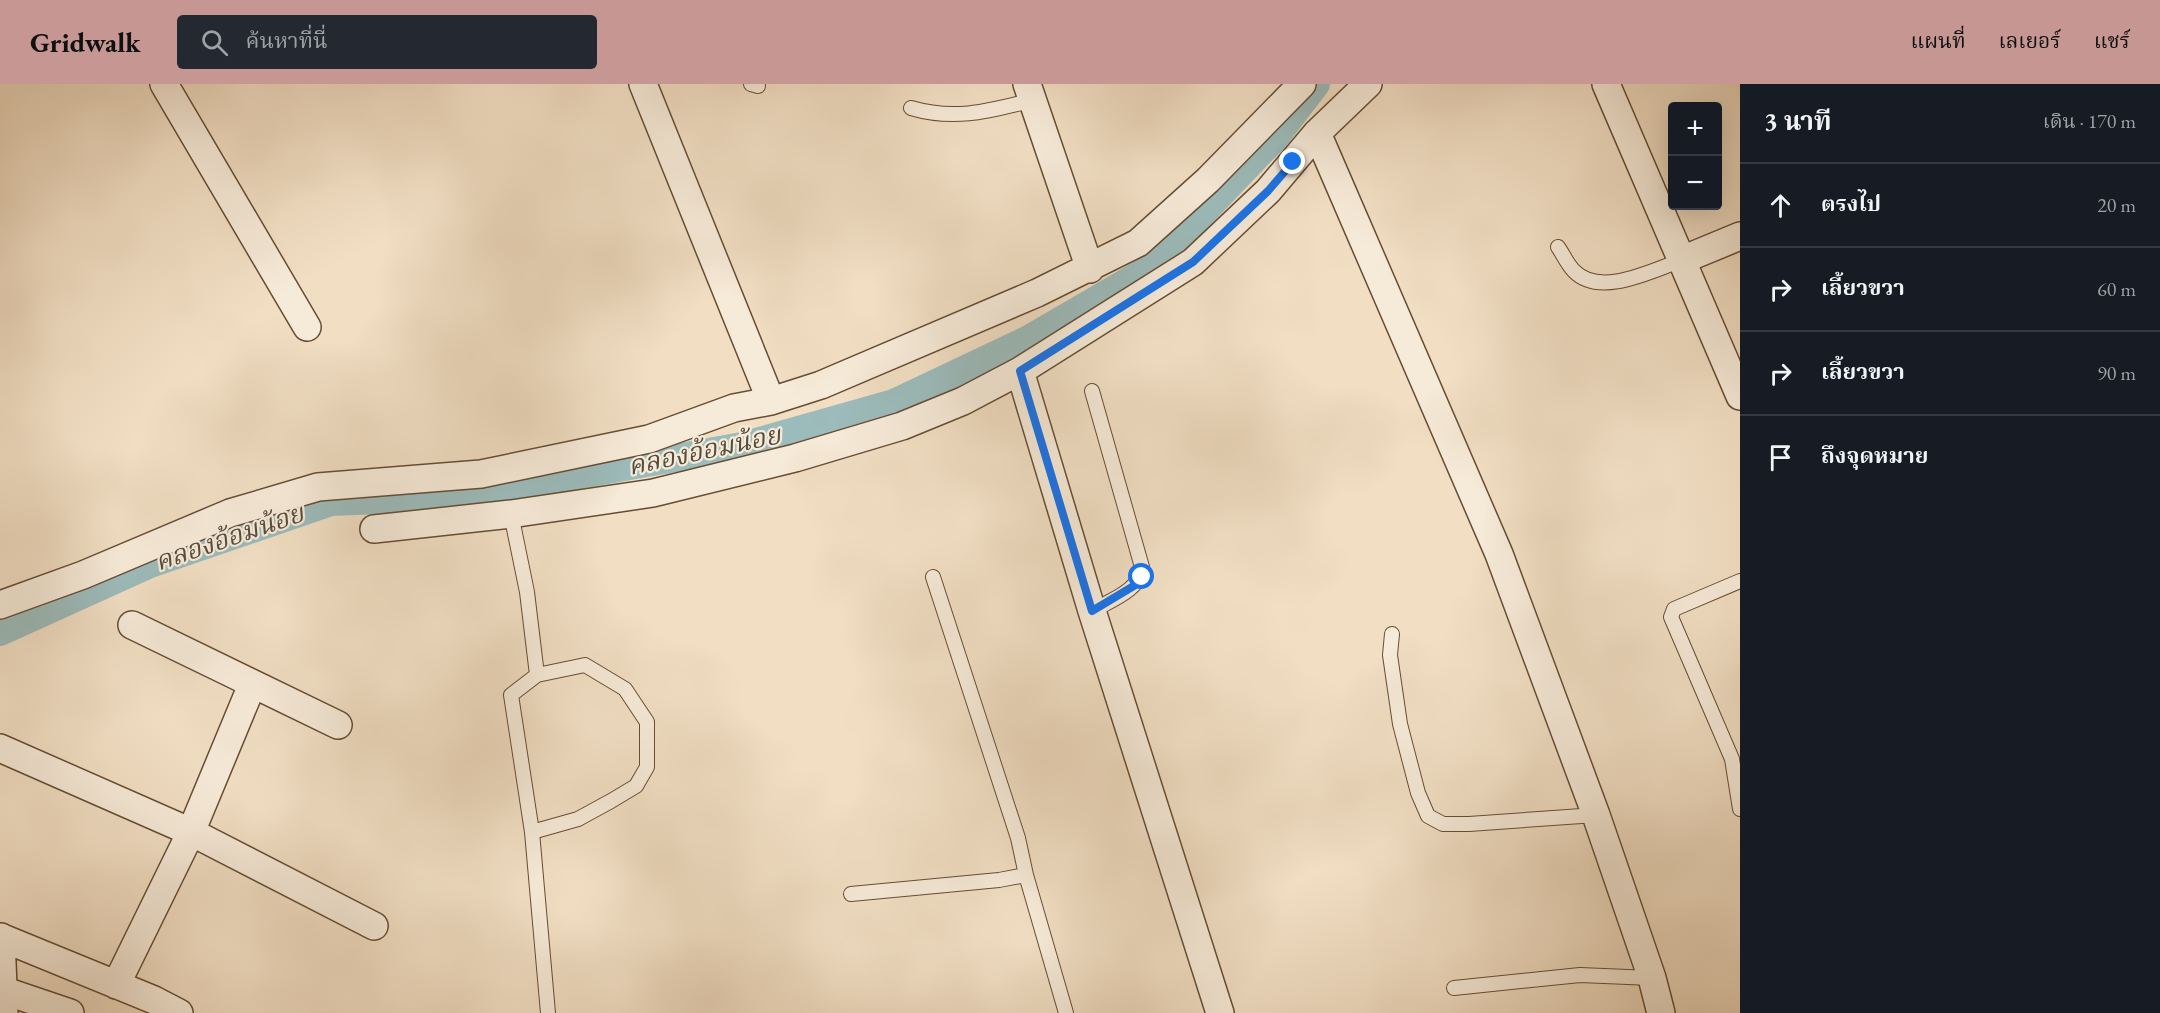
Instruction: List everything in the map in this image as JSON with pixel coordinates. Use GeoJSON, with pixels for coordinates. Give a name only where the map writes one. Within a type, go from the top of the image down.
{"type":"FeatureCollection","features":[{"type":"Feature","properties":{"kind":"street"},"geometry":{"type":"LineString","coordinates":[[164,84],[307,327]]}},
{"type":"Feature","properties":{"kind":"street"},"geometry":{"type":"LineString","coordinates":[[644,84],[771,400]]}},
{"type":"Feature","properties":{"kind":"street"},"geometry":{"type":"LineString","coordinates":[[0,605],[83,575],[230,513],[318,487],[481,474],[649,439],[734,408],[821,385],[1090,269],[1138,243],[1208,180],[1302,84]]}},
{"type":"Feature","properties":{"kind":"street"},"geometry":{"type":"LineString","coordinates":[[374,529],[511,514],[653,493],[795,458],[902,426],[963,401],[1020,371],[1193,262],[1268,191],[1317,134],[1368,84]]}},
{"type":"Feature","properties":{"kind":"street"},"geometry":{"type":"LineString","coordinates":[[1606,84],[1740,396]]}},
{"type":"Feature","properties":{"kind":"street"},"geometry":{"type":"LineString","coordinates":[[1030,92],[1090,269]]}},
{"type":"Feature","properties":{"kind":"street"},"geometry":{"type":"LineString","coordinates":[[1317,134],[1498,554],[1596,814],[1652,978],[1661,1013]]}},
{"type":"Feature","properties":{"kind":"street"},"geometry":{"type":"LineString","coordinates":[[1682,260],[1740,236]]}},
{"type":"Feature","properties":{"kind":"street"},"geometry":{"type":"LineString","coordinates":[[1020,371],[1092,611],[1220,1013]]}},
{"type":"Feature","properties":{"kind":"street"},"geometry":{"type":"LineString","coordinates":[[132,625],[338,725]]}},
{"type":"Feature","properties":{"kind":"street"},"geometry":{"type":"LineString","coordinates":[[116,986],[191,832],[252,685]]}},
{"type":"Feature","properties":{"kind":"street"},"geometry":{"type":"LineString","coordinates":[[0,748],[191,832],[374,926]]}},
{"type":"Feature","properties":{"kind":"street"},"geometry":{"type":"LineString","coordinates":[[70,1013],[3,1002],[0,937],[116,986],[155,1006],[179,1013]]}},
{"type":"Feature","properties":{"kind":"lane"},"geometry":{"type":"LineString","coordinates":[[911,108],[937,116],[979,113],[1030,92]]}},
{"type":"Feature","properties":{"kind":"lane"},"geometry":{"type":"LineString","coordinates":[[1558,247],[1574,272],[1594,282],[1620,281],[1682,260]]}},
{"type":"Feature","properties":{"kind":"lane"},"geometry":{"type":"LineString","coordinates":[[1092,391],[1142,567],[1142,577],[1137,584],[1092,611]]}},
{"type":"Feature","properties":{"kind":"lane"},"geometry":{"type":"LineString","coordinates":[[511,514],[527,592],[537,675]]}},
{"type":"Feature","properties":{"kind":"lane"},"geometry":{"type":"LineString","coordinates":[[933,577],[1018,838],[1026,875],[1066,1013]]}},
{"type":"Feature","properties":{"kind":"lane"},"geometry":{"type":"LineString","coordinates":[[1740,581],[1674,609],[1671,617],[1732,759],[1740,809]]}},
{"type":"Feature","properties":{"kind":"lane"},"geometry":{"type":"LineString","coordinates":[[1392,634],[1390,655],[1400,724],[1418,793],[1428,816],[1443,824],[1452,824],[1596,814]]}},
{"type":"Feature","properties":{"kind":"lane"},"geometry":{"type":"LineString","coordinates":[[532,832],[578,819],[611,801],[636,786],[646,767],[647,722],[625,689],[585,665],[537,675],[511,695],[532,832],[548,1013]]}},
{"type":"Feature","properties":{"kind":"lane"},"geometry":{"type":"LineString","coordinates":[[851,894],[999,880],[1026,875]]}},
{"type":"Feature","properties":{"kind":"lane"},"geometry":{"type":"LineString","coordinates":[[1454,988],[1580,975],[1652,978]]}},
{"type":"Feature","properties":{"kind":"waterway","name":"คลองอ้อมน้อย"},"geometry":{"type":"LineString","coordinates":[[0,632],[150,564],[331,502],[457,497],[742,446],[894,403],[1027,340],[1149,269],[1277,135],[1316,84]]}},
{"type":"Feature","properties":{"kind":"route"},"geometry":{"type":"LineString","coordinates":[[1142,577],[1137,584],[1092,611],[1020,371],[1193,262],[1268,191],[1293,162]]}}]}
